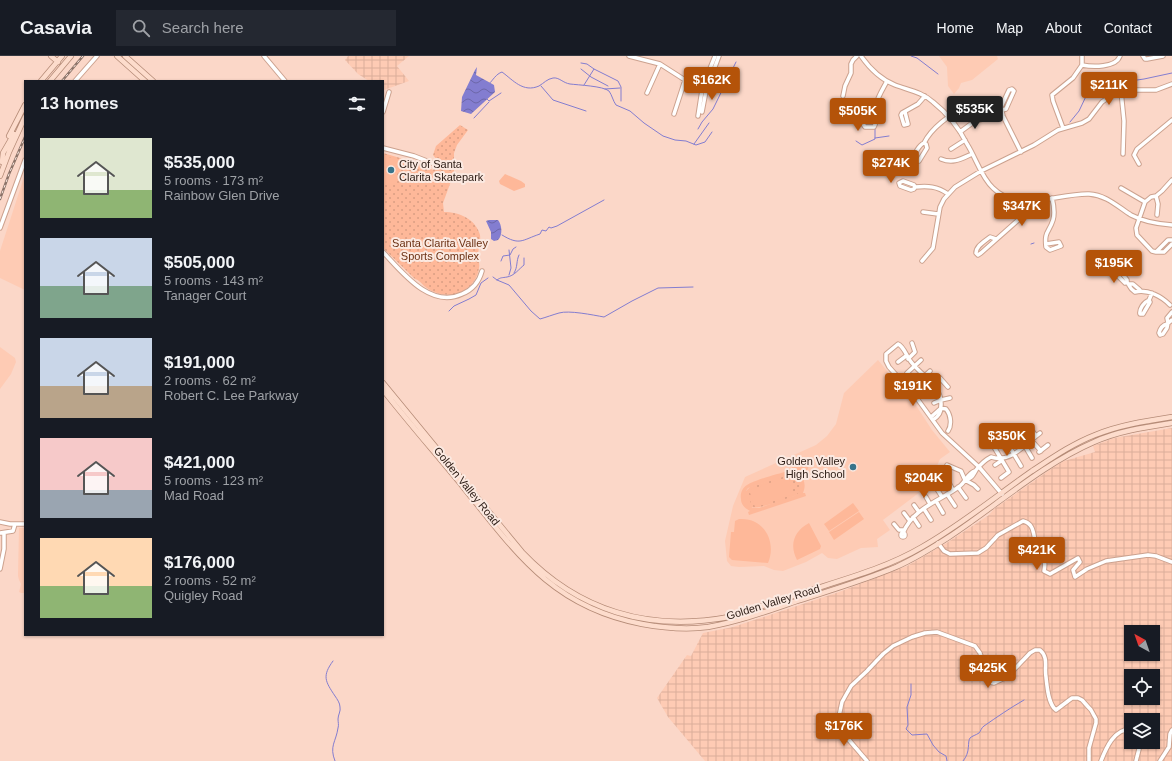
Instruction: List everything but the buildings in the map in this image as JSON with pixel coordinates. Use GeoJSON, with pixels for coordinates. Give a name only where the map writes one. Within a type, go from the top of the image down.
{"type":"FeatureCollection","features":[{"type":"Feature","properties":{"kind":"main road"},"geometry":{"type":"LineString","coordinates":[[51,56],[59,58],[63,65]]}},
{"type":"Feature","properties":{"kind":"main road"},"geometry":{"type":"LineString","coordinates":[[51,80],[71,56]]}},
{"type":"Feature","properties":{"kind":"main road"},"geometry":{"type":"LineString","coordinates":[[117,56],[144,80]]}},
{"type":"Feature","properties":{"kind":"main road"},"geometry":{"type":"LineString","coordinates":[[124,56],[152,80]]}},
{"type":"Feature","properties":{"kind":"main road"},"geometry":{"type":"LineString","coordinates":[[42,80],[59,58]]}},
{"type":"Feature","properties":{"kind":"main road"},"geometry":{"type":"LineString","coordinates":[[1,173],[2,153],[24,108]]}},
{"type":"Feature","properties":{"kind":"main road"},"geometry":{"type":"LineString","coordinates":[[2,153],[24,119]]}},
{"type":"Feature","properties":{"kind":"main road"},"geometry":{"type":"LineString","coordinates":[[1,173],[24,120]]}},
{"type":"Feature","properties":{"kind":"main road","name":"Golden Valley Road"},"geometry":{"type":"LineString","coordinates":[[384,384],[510,538],[532,563],[555,582],[585,600],[615,612],[643,619],[677,622],[700,621],[731,616],[885,565],[922,548],[1054,456],[1095,435],[1113,429],[1172,417]]}},
{"type":"Feature","properties":{"kind":"main road","name":"Golden Valley Road"},"geometry":{"type":"LineString","coordinates":[[384,391],[502,536],[532,568],[552,585],[583,605],[601,613],[627,621],[676,628],[708,627],[732,622],[867,578],[898,566],[938,543],[1057,461],[1097,441],[1117,434],[1172,423]]}},
{"type":"Feature","properties":{"kind":"street"},"geometry":{"type":"LineString","coordinates":[[76,80],[96,56]]}},
{"type":"Feature","properties":{"kind":"street"},"geometry":{"type":"LineString","coordinates":[[264,56],[284,80]]}},
{"type":"Feature","properties":{"kind":"street"},"geometry":{"type":"LineString","coordinates":[[629,56],[660,64],[685,80],[703,86],[715,56]]}},
{"type":"Feature","properties":{"kind":"street"},"geometry":{"type":"LineString","coordinates":[[702,112],[708,87],[719,56]]}},
{"type":"Feature","properties":{"kind":"street"},"geometry":{"type":"LineString","coordinates":[[843,96],[844,86],[851,73],[851,64],[857,56]]}},
{"type":"Feature","properties":{"kind":"street"},"geometry":{"type":"LineString","coordinates":[[861,56],[873,72],[887,81],[925,96],[948,117],[965,140],[986,180],[998,193],[1012,200],[1026,202],[1083,194],[1099,196],[1114,202],[1131,214],[1147,222],[1171,225]]}},
{"type":"Feature","properties":{"kind":"street"},"geometry":{"type":"LineString","coordinates":[[1064,128],[1052,101],[1052,95],[1072,78],[1082,64],[1082,56]]}},
{"type":"Feature","properties":{"kind":"street"},"geometry":{"type":"LineString","coordinates":[[1082,64],[1096,66],[1115,63],[1118,61],[1120,56]]}},
{"type":"Feature","properties":{"kind":"street"},"geometry":{"type":"LineString","coordinates":[[1143,56],[1147,59],[1163,56]]}},
{"type":"Feature","properties":{"kind":"street"},"geometry":{"type":"LineString","coordinates":[[647,93],[660,64]]}},
{"type":"Feature","properties":{"kind":"street"},"geometry":{"type":"LineString","coordinates":[[674,114],[685,80]]}},
{"type":"Feature","properties":{"kind":"street"},"geometry":{"type":"LineString","coordinates":[[876,121],[875,108],[877,100],[887,81]]}},
{"type":"Feature","properties":{"kind":"street"},"geometry":{"type":"LineString","coordinates":[[922,261],[933,248],[940,207],[948,194],[961,182],[1042,141],[1058,130],[1075,126],[1088,119],[1105,99],[1115,93],[1121,91],[1156,90],[1172,84]]}},
{"type":"Feature","properties":{"kind":"street"},"geometry":{"type":"LineString","coordinates":[[698,116],[702,90],[708,87]]}},
{"type":"Feature","properties":{"kind":"street"},"geometry":{"type":"LineString","coordinates":[[1002,110],[1006,109],[1014,91],[1012,89],[1009,90],[1001,106],[1003,116],[1021,152]]}},
{"type":"Feature","properties":{"kind":"street"},"geometry":{"type":"LineString","coordinates":[[1121,91],[1124,122],[1123,154]]}},
{"type":"Feature","properties":{"kind":"street"},"geometry":{"type":"LineString","coordinates":[[384,109],[389,92]]}},
{"type":"Feature","properties":{"kind":"street"},"geometry":{"type":"LineString","coordinates":[[905,112],[918,104],[925,96]]}},
{"type":"Feature","properties":{"kind":"street"},"geometry":{"type":"LineString","coordinates":[[924,143],[926,144],[927,148],[919,161],[916,161],[914,156],[928,136],[948,117],[964,107]]}},
{"type":"Feature","properties":{"kind":"street"},"geometry":{"type":"LineString","coordinates":[[960,132],[969,124],[987,118]]}},
{"type":"Feature","properties":{"kind":"street"},"geometry":{"type":"LineString","coordinates":[[1139,164],[1134,155],[1137,149],[1172,120]]}},
{"type":"Feature","properties":{"kind":"street"},"geometry":{"type":"LineString","coordinates":[[951,149],[965,140]]}},
{"type":"Feature","properties":{"kind":"street"},"geometry":{"type":"LineString","coordinates":[[384,148],[414,156],[432,163]]}},
{"type":"Feature","properties":{"kind":"street"},"geometry":{"type":"LineString","coordinates":[[941,159],[955,162],[972,154]]}},
{"type":"Feature","properties":{"kind":"street"},"geometry":{"type":"LineString","coordinates":[[0,228],[24,163]]}},
{"type":"Feature","properties":{"kind":"street"},"geometry":{"type":"LineString","coordinates":[[1172,180],[1170,185],[1156,196],[1151,197],[1145,202],[1136,228],[1136,236],[1152,251],[1164,252],[1172,244]]}},
{"type":"Feature","properties":{"kind":"street"},"geometry":{"type":"LineString","coordinates":[[915,187],[931,186],[939,188],[948,194]]}},
{"type":"Feature","properties":{"kind":"street"},"geometry":{"type":"LineString","coordinates":[[1122,188],[1145,202]]}},
{"type":"Feature","properties":{"kind":"street"},"geometry":{"type":"LineString","coordinates":[[1156,196],[1158,204],[1157,215]]}},
{"type":"Feature","properties":{"kind":"street"},"geometry":{"type":"LineString","coordinates":[[1046,244],[1045,237],[1054,209],[1052,198]]}},
{"type":"Feature","properties":{"kind":"street"},"geometry":{"type":"LineString","coordinates":[[996,239],[990,238],[978,247],[975,251],[976,253],[978,255],[981,253],[1024,214],[1026,202]]}},
{"type":"Feature","properties":{"kind":"street"},"geometry":{"type":"LineString","coordinates":[[923,212],[938,214]]}},
{"type":"Feature","properties":{"kind":"street"},"geometry":{"type":"LineString","coordinates":[[1156,252],[1168,240],[1172,240]]}},
{"type":"Feature","properties":{"kind":"street"},"geometry":{"type":"LineString","coordinates":[[384,253],[415,284],[429,293],[442,297],[458,296],[468,291],[476,284],[482,272]]}},
{"type":"Feature","properties":{"kind":"street"},"geometry":{"type":"LineString","coordinates":[[1115,270],[1121,272],[1128,280],[1127,283],[1133,284],[1140,290],[1152,293],[1170,304]]}},
{"type":"Feature","properties":{"kind":"street"},"geometry":{"type":"LineString","coordinates":[[1149,300],[1152,293]]}},
{"type":"Feature","properties":{"kind":"street"},"geometry":{"type":"LineString","coordinates":[[1172,312],[1167,318],[1167,323],[1172,320]]}},
{"type":"Feature","properties":{"kind":"street"},"geometry":{"type":"LineString","coordinates":[[898,362],[915,352],[912,343]]}},
{"type":"Feature","properties":{"kind":"street"},"geometry":{"type":"LineString","coordinates":[[932,419],[941,408],[942,400],[940,394],[934,385],[914,366],[907,357],[901,345],[898,344],[887,353],[886,361],[889,367],[916,397],[942,433],[979,467],[1004,498]]}},
{"type":"Feature","properties":{"kind":"street"},"geometry":{"type":"LineString","coordinates":[[907,373],[922,360]]}},
{"type":"Feature","properties":{"kind":"street"},"geometry":{"type":"LineString","coordinates":[[917,383],[930,371]]}},
{"type":"Feature","properties":{"kind":"street"},"geometry":{"type":"LineString","coordinates":[[925,393],[940,378],[948,387]]}},
{"type":"Feature","properties":{"kind":"street"},"geometry":{"type":"LineString","coordinates":[[934,403],[950,398]]}},
{"type":"Feature","properties":{"kind":"street"},"geometry":{"type":"LineString","coordinates":[[941,408],[946,409],[948,412],[950,428],[948,432]]}},
{"type":"Feature","properties":{"kind":"street"},"geometry":{"type":"LineString","coordinates":[[1030,428],[1036,436]]}},
{"type":"Feature","properties":{"kind":"street"},"geometry":{"type":"LineString","coordinates":[[894,524],[899,530],[903,531],[911,519],[919,512],[958,487],[965,480],[970,479],[979,467],[988,460],[990,461],[1004,458],[1014,453],[1040,433]]}},
{"type":"Feature","properties":{"kind":"street"},"geometry":{"type":"LineString","coordinates":[[1018,434],[1032,458]]}},
{"type":"Feature","properties":{"kind":"street"},"geometry":{"type":"LineString","coordinates":[[1031,440],[1040,452],[1048,445]]}},
{"type":"Feature","properties":{"kind":"street"},"geometry":{"type":"LineString","coordinates":[[1006,441],[1021,466]]}},
{"type":"Feature","properties":{"kind":"street"},"geometry":{"type":"LineString","coordinates":[[994,447],[999,459],[1009,472],[1001,478]]}},
{"type":"Feature","properties":{"kind":"street"},"geometry":{"type":"LineString","coordinates":[[994,465],[999,459]]}},
{"type":"Feature","properties":{"kind":"street"},"geometry":{"type":"LineString","coordinates":[[947,465],[961,471],[965,480],[978,489]]}},
{"type":"Feature","properties":{"kind":"street"},"geometry":{"type":"LineString","coordinates":[[948,481],[953,490]]}},
{"type":"Feature","properties":{"kind":"street"},"geometry":{"type":"LineString","coordinates":[[958,487],[966,498]]}},
{"type":"Feature","properties":{"kind":"street"},"geometry":{"type":"LineString","coordinates":[[937,489],[942,497]]}},
{"type":"Feature","properties":{"kind":"street"},"geometry":{"type":"LineString","coordinates":[[947,494],[955,506]]}},
{"type":"Feature","properties":{"kind":"street"},"geometry":{"type":"LineString","coordinates":[[926,497],[930,504]]}},
{"type":"Feature","properties":{"kind":"street"},"geometry":{"type":"LineString","coordinates":[[936,501],[943,513]]}},
{"type":"Feature","properties":{"kind":"street"},"geometry":{"type":"LineString","coordinates":[[914,505],[919,512]]}},
{"type":"Feature","properties":{"kind":"street"},"geometry":{"type":"LineString","coordinates":[[924,509],[931,520]]}},
{"type":"Feature","properties":{"kind":"street"},"geometry":{"type":"LineString","coordinates":[[904,513],[919,526]]}},
{"type":"Feature","properties":{"kind":"street"},"geometry":{"type":"LineString","coordinates":[[938,543],[944,552],[950,554],[978,553],[986,548],[998,535],[1023,521],[1028,523],[1034,532],[1036,546],[1044,558],[1044,572],[1050,574],[1078,558],[1080,562],[1073,570],[1075,577],[1091,566],[1108,561],[1148,555],[1156,556],[1172,562]]}},
{"type":"Feature","properties":{"kind":"street"},"geometry":{"type":"LineString","coordinates":[[0,522],[24,524]]}},
{"type":"Feature","properties":{"kind":"street"},"geometry":{"type":"LineString","coordinates":[[0,569],[4,549],[2,533],[13,531],[15,524]]}},
{"type":"Feature","properties":{"kind":"street"},"geometry":{"type":"LineString","coordinates":[[867,761],[837,726],[842,702],[851,686],[893,646],[912,637],[925,633],[937,632],[975,646],[980,653],[988,679],[990,682],[994,683],[1007,677],[1033,651],[1040,650],[1043,652],[1046,657],[1045,676],[1053,708],[1056,710],[1072,698],[1078,698],[1082,700],[1096,719],[1089,761]]}},
{"type":"Feature","properties":{"kind":"street"},"geometry":{"type":"LineString","coordinates":[[1160,761],[1169,747],[1170,734],[1172,730]]}},
{"type":"Feature","properties":{"kind":"street"},"geometry":{"type":"LineString","coordinates":[[1101,761],[1107,746],[1124,731]]}},
{"type":"Feature","properties":{"kind":"street"},"geometry":{"type":"LineString","coordinates":[[1136,761],[1139,749]]}},
{"type":"Feature","properties":{"kind":"shaded area"},"geometry":{"type":"Polygon","coordinates":[[[348,56],[409,56],[397,66],[409,81],[384,90],[384,80],[367,80],[358,74],[345,60],[348,56]]]}},
{"type":"Feature","properties":{"kind":"shaded area"},"geometry":{"type":"Polygon","coordinates":[[[939,56],[997,56],[998,59],[972,80],[961,83],[954,94],[948,86],[947,67],[939,56]]]}},
{"type":"Feature","properties":{"kind":"shaded area"},"geometry":{"type":"Polygon","coordinates":[[[24,177],[24,290],[0,278],[0,251],[24,177]]]}},
{"type":"Feature","properties":{"kind":"shaded area"},"geometry":{"type":"Polygon","coordinates":[[[0,347],[15,358],[16,362],[11,374],[0,389],[0,347]]]}},
{"type":"Feature","properties":{"kind":"shaded area","name":"Golden Valley High School"},"geometry":{"type":"Polygon","coordinates":[[[878,360],[917,407],[932,430],[950,452],[940,459],[928,486],[883,520],[890,530],[877,539],[878,547],[861,548],[837,559],[828,558],[822,553],[806,562],[783,571],[774,570],[764,566],[731,566],[727,561],[725,541],[733,506],[745,477],[816,445],[827,436],[836,424],[844,393],[878,360]]]}},
{"type":"Feature","properties":{"kind":"shaded area"},"geometry":{"type":"Polygon","coordinates":[[[1172,428],[1172,761],[705,761],[668,717],[657,698],[687,655],[691,656],[703,633],[733,627],[839,592],[907,566],[945,544],[989,515],[994,509],[1064,461],[1095,452],[1093,446],[1114,438],[1172,428]]]}},
{"type":"Feature","properties":{"kind":"shaded area"},"geometry":{"type":"Polygon","coordinates":[[[19,528],[24,528],[24,593],[19,592],[21,584],[18,576],[19,528]]]}},
{"type":"Feature","properties":{"kind":"green space","name":"Santa Clarita Valley Sports Complex"},"geometry":{"type":"Polygon","coordinates":[[[460,125],[468,130],[457,145],[454,153],[454,173],[443,203],[444,212],[461,215],[471,221],[478,229],[480,235],[478,256],[479,266],[476,278],[469,287],[465,290],[450,295],[436,293],[424,286],[384,249],[384,153],[414,162],[433,170],[437,165],[437,161],[433,155],[436,146],[460,125]]]}},
{"type":"Feature","properties":{"kind":"green space","name":"City of Santa Clarita Skatepark"},"geometry":{"type":"Polygon","coordinates":[[[384,156],[399,159],[402,162],[396,176],[395,183],[388,185],[384,179],[384,156]]]}},
{"type":"Feature","properties":{"kind":"green space"},"geometry":{"type":"Polygon","coordinates":[[[505,174],[521,181],[525,184],[525,187],[514,191],[500,184],[499,181],[505,174]]]}},
{"type":"Feature","properties":{"kind":"green space"},"geometry":{"type":"Polygon","coordinates":[[[806,458],[811,459],[807,471],[801,473],[793,470],[791,464],[806,458]]]}},
{"type":"Feature","properties":{"kind":"green space"},"geometry":{"type":"Polygon","coordinates":[[[788,471],[793,471],[800,475],[805,484],[803,493],[805,493],[806,496],[749,515],[748,512],[750,511],[746,509],[741,501],[741,493],[743,489],[755,481],[788,471]],[[793,475],[748,488],[746,491],[748,491],[752,508],[759,508],[794,496],[798,493],[801,483],[797,477],[793,475]]]}},
{"type":"Feature","properties":{"kind":"green space"},"geometry":{"type":"Polygon","coordinates":[[[790,474],[798,478],[801,483],[801,490],[797,494],[784,500],[760,507],[750,507],[745,501],[744,497],[750,487],[790,474]]]}},
{"type":"Feature","properties":{"kind":"green space"},"geometry":{"type":"Polygon","coordinates":[[[788,477],[794,494],[755,507],[749,490],[788,477]]]}},
{"type":"Feature","properties":{"kind":"green space"},"geometry":{"type":"Polygon","coordinates":[[[853,503],[859,511],[829,531],[824,524],[853,503]]]}},
{"type":"Feature","properties":{"kind":"green space"},"geometry":{"type":"Polygon","coordinates":[[[859,512],[864,519],[834,540],[829,532],[859,512]]]}},
{"type":"Feature","properties":{"kind":"green space"},"geometry":{"type":"Polygon","coordinates":[[[739,519],[748,519],[755,522],[766,532],[771,547],[768,563],[732,560],[729,557],[731,532],[734,532],[735,521],[739,519]]]}},
{"type":"Feature","properties":{"kind":"green space"},"geometry":{"type":"Polygon","coordinates":[[[809,523],[821,546],[820,549],[797,560],[793,549],[794,539],[800,530],[809,523]]]}},
{"type":"Feature","properties":{"kind":"water"},"geometry":{"type":"Polygon","coordinates":[[[477,67],[476,75],[494,85],[495,92],[471,114],[461,111],[462,97],[477,67]]]}},
{"type":"Feature","properties":{"kind":"water"},"geometry":{"type":"Polygon","coordinates":[[[498,220],[499,222],[501,233],[498,240],[494,241],[491,239],[491,232],[486,221],[498,220]]]}},
{"type":"Feature","properties":{"kind":"waterway"},"geometry":{"type":"LineString","coordinates":[[911,56],[917,58],[938,74]]}},
{"type":"Feature","properties":{"kind":"waterway"},"geometry":{"type":"LineString","coordinates":[[698,129],[713,109],[736,62]]}},
{"type":"Feature","properties":{"kind":"waterway"},"geometry":{"type":"LineString","coordinates":[[581,63],[587,64],[594,69]]}},
{"type":"Feature","properties":{"kind":"waterway"},"geometry":{"type":"LineString","coordinates":[[581,69],[591,77],[608,86]]}},
{"type":"Feature","properties":{"kind":"waterway"},"geometry":{"type":"LineString","coordinates":[[584,85],[594,69],[618,81],[621,87],[621,101]]}},
{"type":"Feature","properties":{"kind":"waterway"},"geometry":{"type":"LineString","coordinates":[[489,84],[502,72],[514,82],[528,88],[539,86],[549,79],[555,78],[570,84],[606,89],[609,91],[616,105],[630,111],[663,136],[675,140],[686,141],[696,145],[705,142],[712,132]]}},
{"type":"Feature","properties":{"kind":"waterway"},"geometry":{"type":"LineString","coordinates":[[1070,122],[1079,111],[1089,90],[1093,87],[1115,84],[1127,76],[1137,80],[1172,73]]}},
{"type":"Feature","properties":{"kind":"waterway"},"geometry":{"type":"LineString","coordinates":[[541,86],[553,100],[586,111]]}},
{"type":"Feature","properties":{"kind":"waterway"},"geometry":{"type":"LineString","coordinates":[[605,89],[620,88]]}},
{"type":"Feature","properties":{"kind":"waterway"},"geometry":{"type":"LineString","coordinates":[[487,99],[489,101],[501,93]]}},
{"type":"Feature","properties":{"kind":"waterway"},"geometry":{"type":"LineString","coordinates":[[474,118],[489,102]]}},
{"type":"Feature","properties":{"kind":"waterway"},"geometry":{"type":"LineString","coordinates":[[694,144],[709,123]]}},
{"type":"Feature","properties":{"kind":"waterway"},"geometry":{"type":"LineString","coordinates":[[856,141],[862,145],[875,139],[875,128]]}},
{"type":"Feature","properties":{"kind":"waterway"},"geometry":{"type":"LineString","coordinates":[[875,138],[889,136]]}},
{"type":"Feature","properties":{"kind":"waterway"},"geometry":{"type":"LineString","coordinates":[[502,235],[517,241],[525,240],[540,234],[542,230],[546,231],[549,227],[551,228],[557,226],[604,200]]}},
{"type":"Feature","properties":{"kind":"waterway"},"geometry":{"type":"LineString","coordinates":[[501,261],[503,256],[510,255],[516,247]]}},
{"type":"Feature","properties":{"kind":"waterway"},"geometry":{"type":"LineString","coordinates":[[509,250],[511,268],[509,275]]}},
{"type":"Feature","properties":{"kind":"waterway"},"geometry":{"type":"LineString","coordinates":[[514,273],[519,255]]}},
{"type":"Feature","properties":{"kind":"waterway"},"geometry":{"type":"LineString","coordinates":[[497,280],[510,276],[516,272],[524,265],[524,258]]}},
{"type":"Feature","properties":{"kind":"waterway"},"geometry":{"type":"LineString","coordinates":[[493,277],[509,285],[531,311],[540,319],[563,312],[604,317],[658,288],[693,287]]}},
{"type":"Feature","properties":{"kind":"waterway"},"geometry":{"type":"LineString","coordinates":[[449,311],[454,306],[476,295],[481,283],[488,278]]}},
{"type":"Feature","properties":{"kind":"waterway"},"geometry":{"type":"LineString","coordinates":[[333,661],[327,671],[326,678],[339,703],[340,708],[337,733],[333,748],[333,756],[335,761]]}},
{"type":"Feature","properties":{"kind":"waterway"},"geometry":{"type":"LineString","coordinates":[[911,684],[911,695],[907,707],[908,725],[906,729],[912,735],[927,734],[939,752],[946,756],[947,761]]}},
{"type":"Feature","properties":{"kind":"waterway"},"geometry":{"type":"LineString","coordinates":[[963,761],[968,751],[970,738],[979,733],[984,726],[1024,700]]}},
{"type":"Feature","properties":{"kind":"railway"},"geometry":{"type":"LineString","coordinates":[[63,80],[83,56]]}},
{"type":"Feature","properties":{"kind":"railway"},"geometry":{"type":"LineString","coordinates":[[0,199],[24,139]]}},
{"type":"Feature","properties":{"kind":"place","name":"City of Santa Clarita Skatepark"},"geometry":{"type":"Point","coordinates":[391,170]}},
{"type":"Feature","properties":{"kind":"place","name":"Golden Valley High School"},"geometry":{"type":"Point","coordinates":[853,467]}}]}
